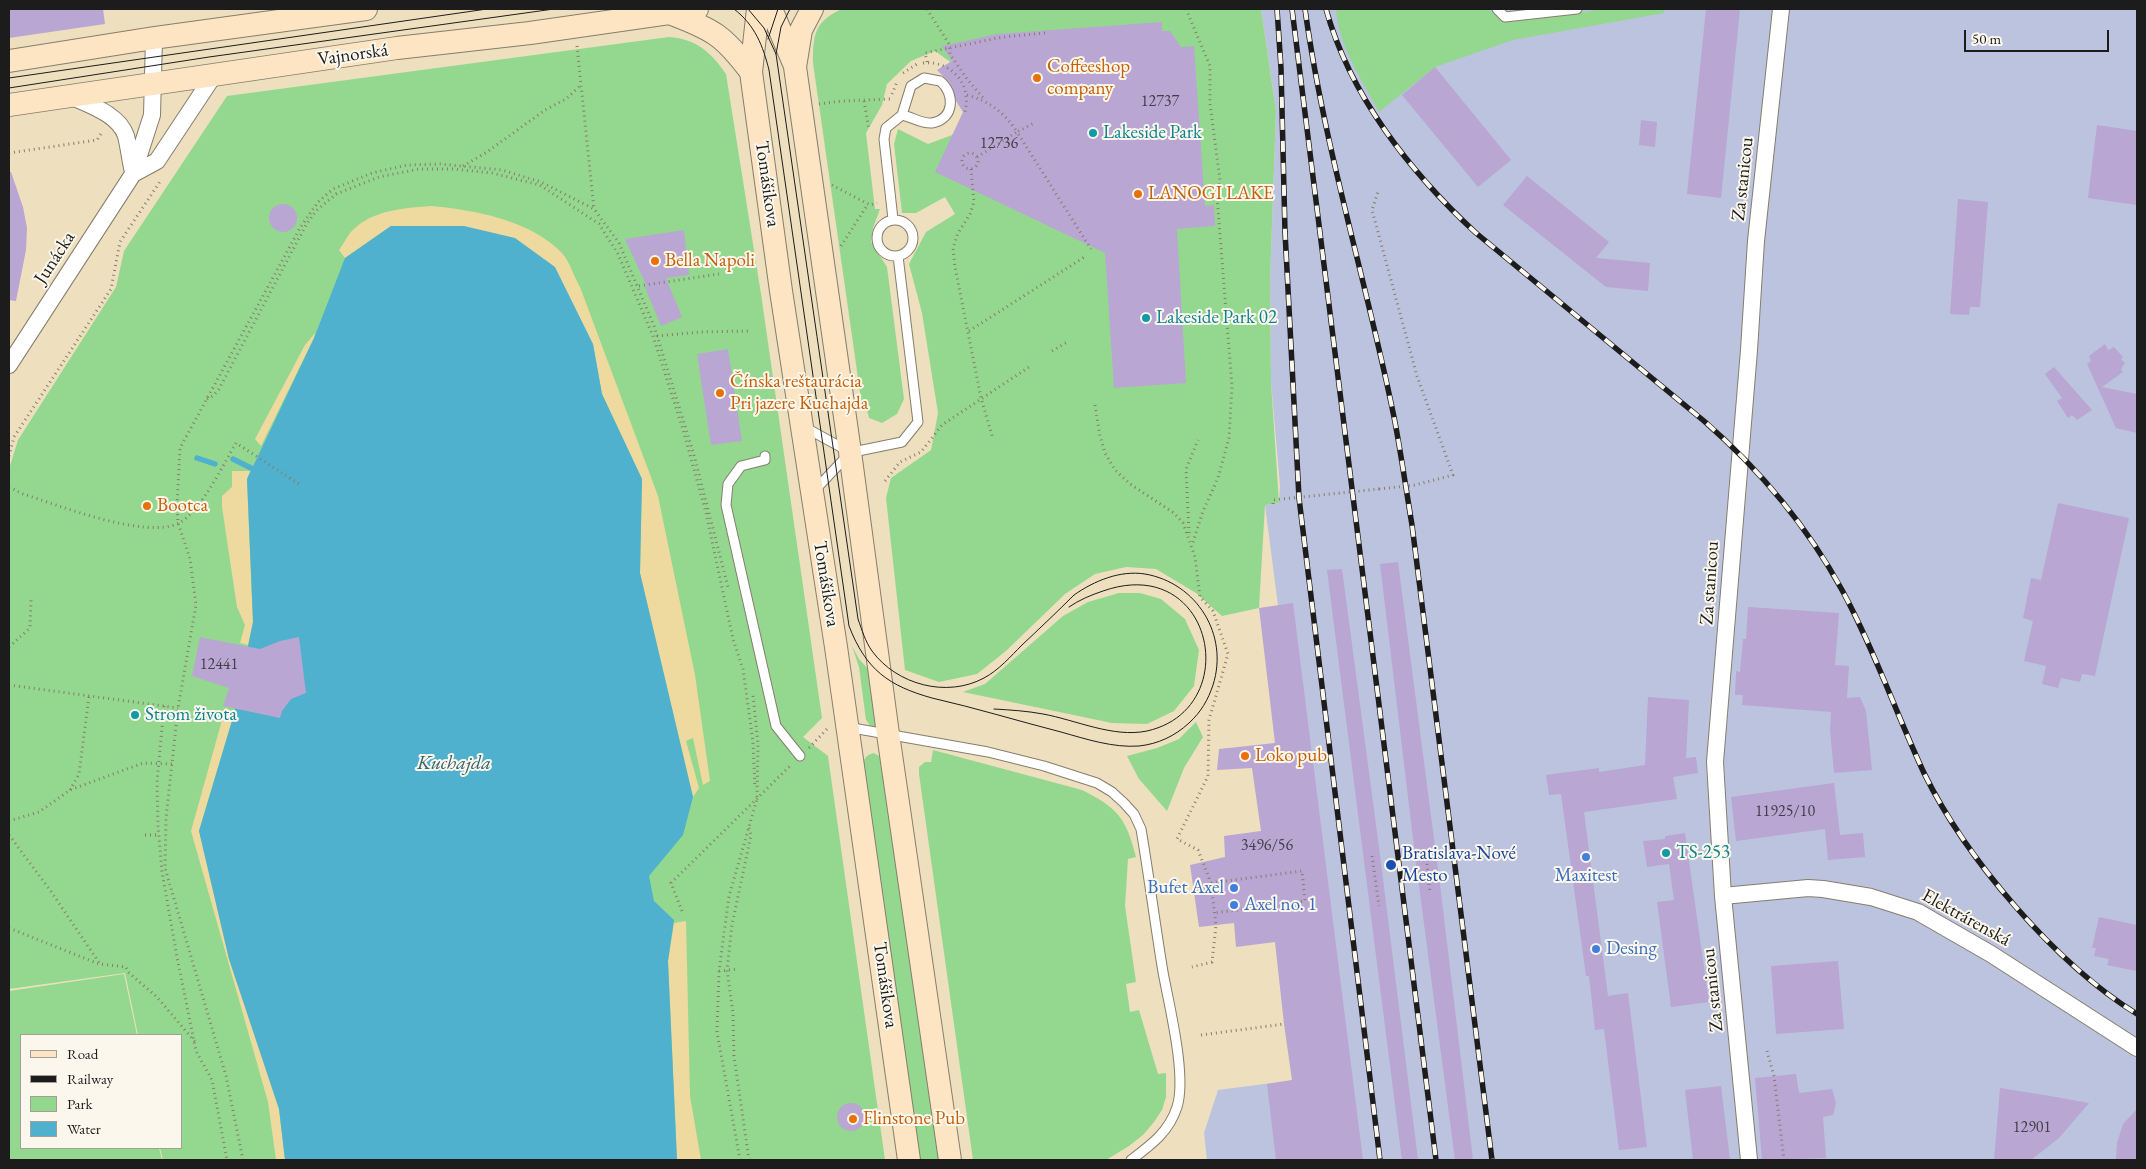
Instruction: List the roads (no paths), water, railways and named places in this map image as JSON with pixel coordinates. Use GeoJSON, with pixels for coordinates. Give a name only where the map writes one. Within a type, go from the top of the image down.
{"type":"FeatureCollection","features":[{"type":"Feature","properties":{"kind":"main road"},"geometry":{"type":"LineString","coordinates":[[9,61],[326,12],[366,9]]}},
{"type":"Feature","properties":{"kind":"main road","name":"Vajnorská"},"geometry":{"type":"LineString","coordinates":[[9,105],[398,48],[697,9]]}},
{"type":"Feature","properties":{"kind":"main road","name":"Tomášikova"},"geometry":{"type":"LineString","coordinates":[[758,9],[751,72],[781,291],[812,493],[838,726],[909,1160]]}},
{"type":"Feature","properties":{"kind":"main road","name":"Tomášikova"},"geometry":{"type":"LineString","coordinates":[[769,9],[774,16],[796,67],[888,734],[950,1160]]}},
{"type":"Feature","properties":{"kind":"main road","name":"Tomášikova"},"geometry":{"type":"LineString","coordinates":[[796,67],[801,30],[812,9]]}},
{"type":"Feature","properties":{"kind":"main road"},"geometry":{"type":"LineString","coordinates":[[670,13],[716,34],[728,42],[751,72]]}},
{"type":"Feature","properties":{"kind":"street","name":"Za stanicou"},"geometry":{"type":"LineString","coordinates":[[1749,1160],[1723,896],[1715,762],[1756,241],[1781,9]]}},
{"type":"Feature","properties":{"kind":"street","name":"Junácka"},"geometry":{"type":"LineString","coordinates":[[9,364],[133,174],[150,126],[154,83],[154,38]]}},
{"type":"Feature","properties":{"kind":"street","name":"Junácka"},"geometry":{"type":"LineString","coordinates":[[133,174],[157,161],[214,75]]}},
{"type":"Feature","properties":{"kind":"street"},"geometry":{"type":"LineString","coordinates":[[70,96],[109,116],[120,125],[126,136],[133,174]]}},
{"type":"Feature","properties":{"kind":"street","name":"Elektrárenská"},"geometry":{"type":"LineString","coordinates":[[1723,896],[1808,888],[1822,889],[1870,897],[1918,912],[1991,954],[2137,1048]]}},
{"type":"Feature","properties":{"kind":"lane"},"geometry":{"type":"LineString","coordinates":[[1497,9],[1505,17],[1577,9]]}},
{"type":"Feature","properties":{"kind":"lane"},"geometry":{"type":"LineString","coordinates":[[894,219],[884,139],[886,128],[902,115],[908,93],[917,81],[924,78],[940,81],[950,92],[950,108],[941,120],[926,123],[902,115]]}},
{"type":"Feature","properties":{"kind":"lane"},"geometry":{"type":"LineString","coordinates":[[894,219],[906,224],[913,236],[910,248],[898,256],[890,256],[884,252],[876,240],[880,226],[894,219]]}},
{"type":"Feature","properties":{"kind":"lane"},"geometry":{"type":"LineString","coordinates":[[812,493],[850,452],[902,442],[918,422],[898,256]]}},
{"type":"Feature","properties":{"kind":"lane"},"geometry":{"type":"LineString","coordinates":[[803,427],[850,452]]}},
{"type":"Feature","properties":{"kind":"lane"},"geometry":{"type":"LineString","coordinates":[[765,456],[765,460],[741,466],[728,484],[726,505],[776,726],[800,756]]}},
{"type":"Feature","properties":{"kind":"lane"},"geometry":{"type":"LineString","coordinates":[[838,726],[988,752],[1044,766],[1097,783],[1112,792],[1124,803],[1138,821],[1141,828],[1171,1011],[1180,1092],[1172,1120],[1166,1130],[1156,1141],[1130,1160]]}},
{"type":"Feature","properties":{"kind":"water","name":"Kuchajda"},"geometry":{"type":"Polygon","coordinates":[[[391,226],[464,226],[515,238],[555,267],[593,344],[602,394],[642,479],[640,573],[693,797],[683,835],[649,876],[654,901],[674,920],[668,961],[677,1160],[285,1160],[279,1109],[229,959],[199,831],[234,714],[253,622],[247,479],[314,338],[345,258],[391,226]]]}},
{"type":"Feature","properties":{"kind":"waterway"},"geometry":{"type":"LineString","coordinates":[[197,458],[215,464]]}},
{"type":"Feature","properties":{"kind":"waterway"},"geometry":{"type":"LineString","coordinates":[[233,459],[251,468]]}},
{"type":"Feature","properties":{"kind":"tram line"},"geometry":{"type":"LineString","coordinates":[[9,78],[487,9]]}},
{"type":"Feature","properties":{"kind":"tram line"},"geometry":{"type":"LineString","coordinates":[[9,88],[209,57],[554,9]]}},
{"type":"Feature","properties":{"kind":"tram line"},"geometry":{"type":"LineString","coordinates":[[734,9],[753,29],[764,53],[769,70],[849,626],[863,654],[881,674],[903,688],[932,698],[1090,740],[1119,746],[1139,746],[1159,741],[1184,728],[1201,710],[1213,685],[1217,666],[1212,630],[1205,614],[1194,600],[1180,588],[1164,579],[1145,574],[1117,575],[1090,585],[1074,595],[1000,667],[984,678],[970,684],[939,687],[909,680],[882,663],[872,651],[858,619],[776,54],[764,28],[748,9]]}},
{"type":"Feature","properties":{"kind":"tram line"},"geometry":{"type":"LineString","coordinates":[[768,39],[778,9]]}},
{"type":"Feature","properties":{"kind":"tram line"},"geometry":{"type":"LineString","coordinates":[[776,54],[781,27],[790,9]]}},
{"type":"Feature","properties":{"kind":"tram line"},"geometry":{"type":"LineString","coordinates":[[994,709],[1037,713],[1108,730],[1134,733],[1147,731],[1178,717],[1197,694],[1205,667],[1203,638],[1192,612],[1170,593],[1141,585],[1103,591],[1069,607]]}},
{"type":"Feature","properties":{"kind":"railway"},"geometry":{"type":"LineString","coordinates":[[1277,9],[1281,68],[1285,232],[1299,498],[1380,1160]]}},
{"type":"Feature","properties":{"kind":"railway"},"geometry":{"type":"LineString","coordinates":[[1292,9],[1436,1160]]}},
{"type":"Feature","properties":{"kind":"railway"},"geometry":{"type":"LineString","coordinates":[[1305,9],[1313,61],[1334,163],[1394,417],[1412,525],[1492,1160]]}},
{"type":"Feature","properties":{"kind":"railway"},"geometry":{"type":"LineString","coordinates":[[1326,9],[1350,72],[1367,102],[1406,159],[1429,185],[1476,233],[1724,439],[1763,479],[1797,521],[1828,566],[1854,612],[1924,773],[1964,840],[1988,874],[2045,938],[2106,993],[2137,1014]]}},
{"type":"Feature","properties":{"kind":"place","name":"Coffeeshop company"},"geometry":{"type":"Point","coordinates":[1037,78]}},
{"type":"Feature","properties":{"kind":"place","name":"Lakeside Park"},"geometry":{"type":"Point","coordinates":[1093,133]}},
{"type":"Feature","properties":{"kind":"place","name":"LANOGI LAKE"},"geometry":{"type":"Point","coordinates":[1138,194]}},
{"type":"Feature","properties":{"kind":"place","name":"Bella Napoli"},"geometry":{"type":"Point","coordinates":[655,261]}},
{"type":"Feature","properties":{"kind":"place","name":"Lakeside Park 02"},"geometry":{"type":"Point","coordinates":[1146,318]}},
{"type":"Feature","properties":{"kind":"place","name":"Čínska reštaurácia Pri jazere Kuchajda"},"geometry":{"type":"Point","coordinates":[720,393]}},
{"type":"Feature","properties":{"kind":"place","name":"Bootca"},"geometry":{"type":"Point","coordinates":[147,506]}},
{"type":"Feature","properties":{"kind":"place","name":"Strom života"},"geometry":{"type":"Point","coordinates":[135,715]}},
{"type":"Feature","properties":{"kind":"place","name":"Loko pub"},"geometry":{"type":"Point","coordinates":[1245,756]}},
{"type":"Feature","properties":{"kind":"place","name":"TS-253"},"geometry":{"type":"Point","coordinates":[1666,853]}},
{"type":"Feature","properties":{"kind":"place","name":"Maxitest"},"geometry":{"type":"Point","coordinates":[1586,857]}},
{"type":"Feature","properties":{"kind":"place","name":"Bratislava-Nové Mesto"},"geometry":{"type":"Point","coordinates":[1391,865]}},
{"type":"Feature","properties":{"kind":"place","name":"Bufet Axel"},"geometry":{"type":"Point","coordinates":[1234,888]}},
{"type":"Feature","properties":{"kind":"place","name":"Axel no. 1"},"geometry":{"type":"Point","coordinates":[1234,905]}},
{"type":"Feature","properties":{"kind":"place","name":"Desing"},"geometry":{"type":"Point","coordinates":[1596,949]}},
{"type":"Feature","properties":{"kind":"place","name":"Flinstone Pub"},"geometry":{"type":"Point","coordinates":[853,1119]}}]}
